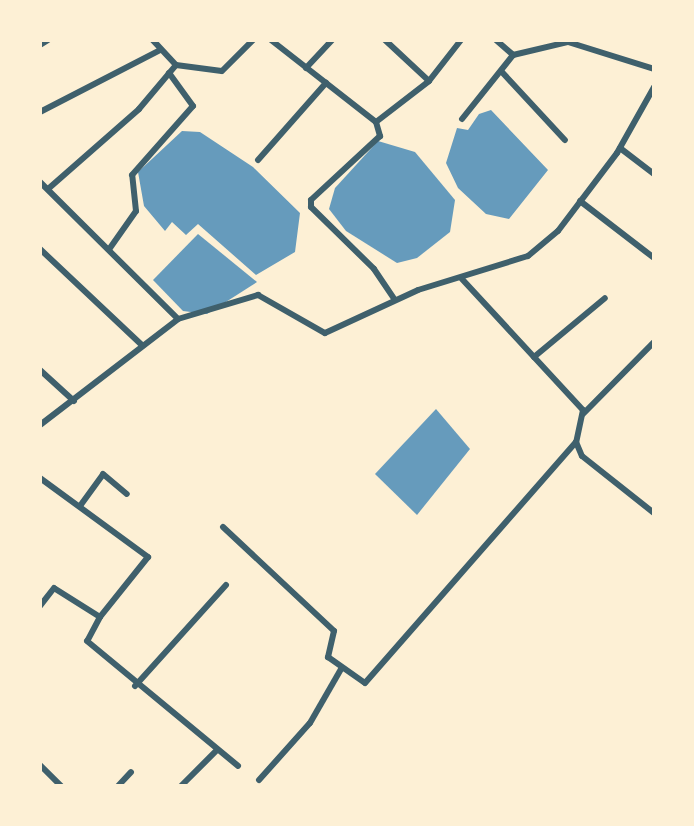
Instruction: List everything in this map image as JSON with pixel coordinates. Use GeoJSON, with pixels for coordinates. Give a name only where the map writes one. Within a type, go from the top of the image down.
{"type":"FeatureCollection","features":[{"type":"Feature","properties":{"kind":"street"},"geometry":{"type":"LineString","coordinates":[[40,45],[48,40]]}},
{"type":"Feature","properties":{"kind":"street"},"geometry":{"type":"LineString","coordinates":[[153,40],[176,65],[222,71],[253,40]]}},
{"type":"Feature","properties":{"kind":"street"},"geometry":{"type":"LineString","coordinates":[[271,40],[376,122],[380,136],[311,200],[311,207],[374,269],[395,300]]}},
{"type":"Feature","properties":{"kind":"street"},"geometry":{"type":"LineString","coordinates":[[306,68],[332,40]]}},
{"type":"Feature","properties":{"kind":"street"},"geometry":{"type":"LineString","coordinates":[[385,40],[429,81]]}},
{"type":"Feature","properties":{"kind":"street"},"geometry":{"type":"LineString","coordinates":[[376,122],[429,81],[461,40]]}},
{"type":"Feature","properties":{"kind":"street"},"geometry":{"type":"LineString","coordinates":[[496,40],[513,55]]}},
{"type":"Feature","properties":{"kind":"street"},"geometry":{"type":"LineString","coordinates":[[590,49],[595,40]]}},
{"type":"Feature","properties":{"kind":"street"},"geometry":{"type":"LineString","coordinates":[[462,119],[513,55],[556,43],[590,49],[654,69]]}},
{"type":"Feature","properties":{"kind":"street"},"geometry":{"type":"LineString","coordinates":[[40,112],[160,50]]}},
{"type":"Feature","properties":{"kind":"street"},"geometry":{"type":"LineString","coordinates":[[48,189],[139,109],[176,65]]}},
{"type":"Feature","properties":{"kind":"street"},"geometry":{"type":"LineString","coordinates":[[501,71],[565,140]]}},
{"type":"Feature","properties":{"kind":"street"},"geometry":{"type":"LineString","coordinates":[[110,248],[135,211],[132,175],[193,106],[169,74]]}},
{"type":"Feature","properties":{"kind":"street"},"geometry":{"type":"LineString","coordinates":[[258,160],[326,83]]}},
{"type":"Feature","properties":{"kind":"street"},"geometry":{"type":"LineString","coordinates":[[40,425],[74,401],[177,319],[258,295],[325,333],[395,300],[528,256],[558,231],[620,148],[654,87]]}},
{"type":"Feature","properties":{"kind":"street"},"geometry":{"type":"LineString","coordinates":[[620,148],[654,174]]}},
{"type":"Feature","properties":{"kind":"street"},"geometry":{"type":"LineString","coordinates":[[40,182],[110,248],[177,319]]}},
{"type":"Feature","properties":{"kind":"street"},"geometry":{"type":"LineString","coordinates":[[580,201],[654,258]]}},
{"type":"Feature","properties":{"kind":"street"},"geometry":{"type":"LineString","coordinates":[[40,249],[143,346]]}},
{"type":"Feature","properties":{"kind":"street"},"geometry":{"type":"LineString","coordinates":[[462,279],[534,357],[582,415]]}},
{"type":"Feature","properties":{"kind":"street"},"geometry":{"type":"LineString","coordinates":[[534,357],[605,297]]}},
{"type":"Feature","properties":{"kind":"street"},"geometry":{"type":"LineString","coordinates":[[223,527],[334,631],[328,657],[357,683],[371,679],[576,442],[582,415],[654,342]]}},
{"type":"Feature","properties":{"kind":"street"},"geometry":{"type":"LineString","coordinates":[[40,370],[74,401]]}},
{"type":"Feature","properties":{"kind":"street"},"geometry":{"type":"LineString","coordinates":[[576,442],[582,456],[654,513]]}},
{"type":"Feature","properties":{"kind":"street"},"geometry":{"type":"LineString","coordinates":[[80,506],[103,474],[127,494]]}},
{"type":"Feature","properties":{"kind":"street"},"geometry":{"type":"LineString","coordinates":[[41,480],[148,557],[100,617],[87,641],[135,686],[238,766]]}},
{"type":"Feature","properties":{"kind":"street"},"geometry":{"type":"LineString","coordinates":[[135,686],[226,585]]}},
{"type":"Feature","properties":{"kind":"street"},"geometry":{"type":"LineString","coordinates":[[40,606],[54,588],[100,617]]}},
{"type":"Feature","properties":{"kind":"street"},"geometry":{"type":"LineString","coordinates":[[259,780],[310,723],[341,669]]}},
{"type":"Feature","properties":{"kind":"street"},"geometry":{"type":"LineString","coordinates":[[181,786],[217,750]]}},
{"type":"Feature","properties":{"kind":"street"},"geometry":{"type":"LineString","coordinates":[[40,765],[61,786]]}},
{"type":"Feature","properties":{"kind":"street"},"geometry":{"type":"LineString","coordinates":[[118,786],[131,772]]}},
{"type":"Feature","properties":{"kind":"water"},"geometry":{"type":"Polygon","coordinates":[[[491,110],[548,170],[509,219],[486,214],[458,188],[446,163],[457,128],[468,130],[479,114],[491,110]]]}},
{"type":"Feature","properties":{"kind":"water"},"geometry":{"type":"Polygon","coordinates":[[[182,131],[200,132],[253,167],[300,213],[295,252],[256,275],[198,224],[186,235],[172,222],[165,231],[144,206],[138,172],[182,131]]]}},
{"type":"Feature","properties":{"kind":"water"},"geometry":{"type":"Polygon","coordinates":[[[378,141],[415,152],[455,200],[450,232],[417,258],[397,263],[346,231],[329,209],[335,188],[378,141]]]}},
{"type":"Feature","properties":{"kind":"water"},"geometry":{"type":"Polygon","coordinates":[[[198,234],[257,282],[207,314],[183,311],[153,280],[198,234]]]}},
{"type":"Feature","properties":{"kind":"water"},"geometry":{"type":"Polygon","coordinates":[[[436,409],[470,449],[417,515],[375,474],[436,409]]]}}]}
